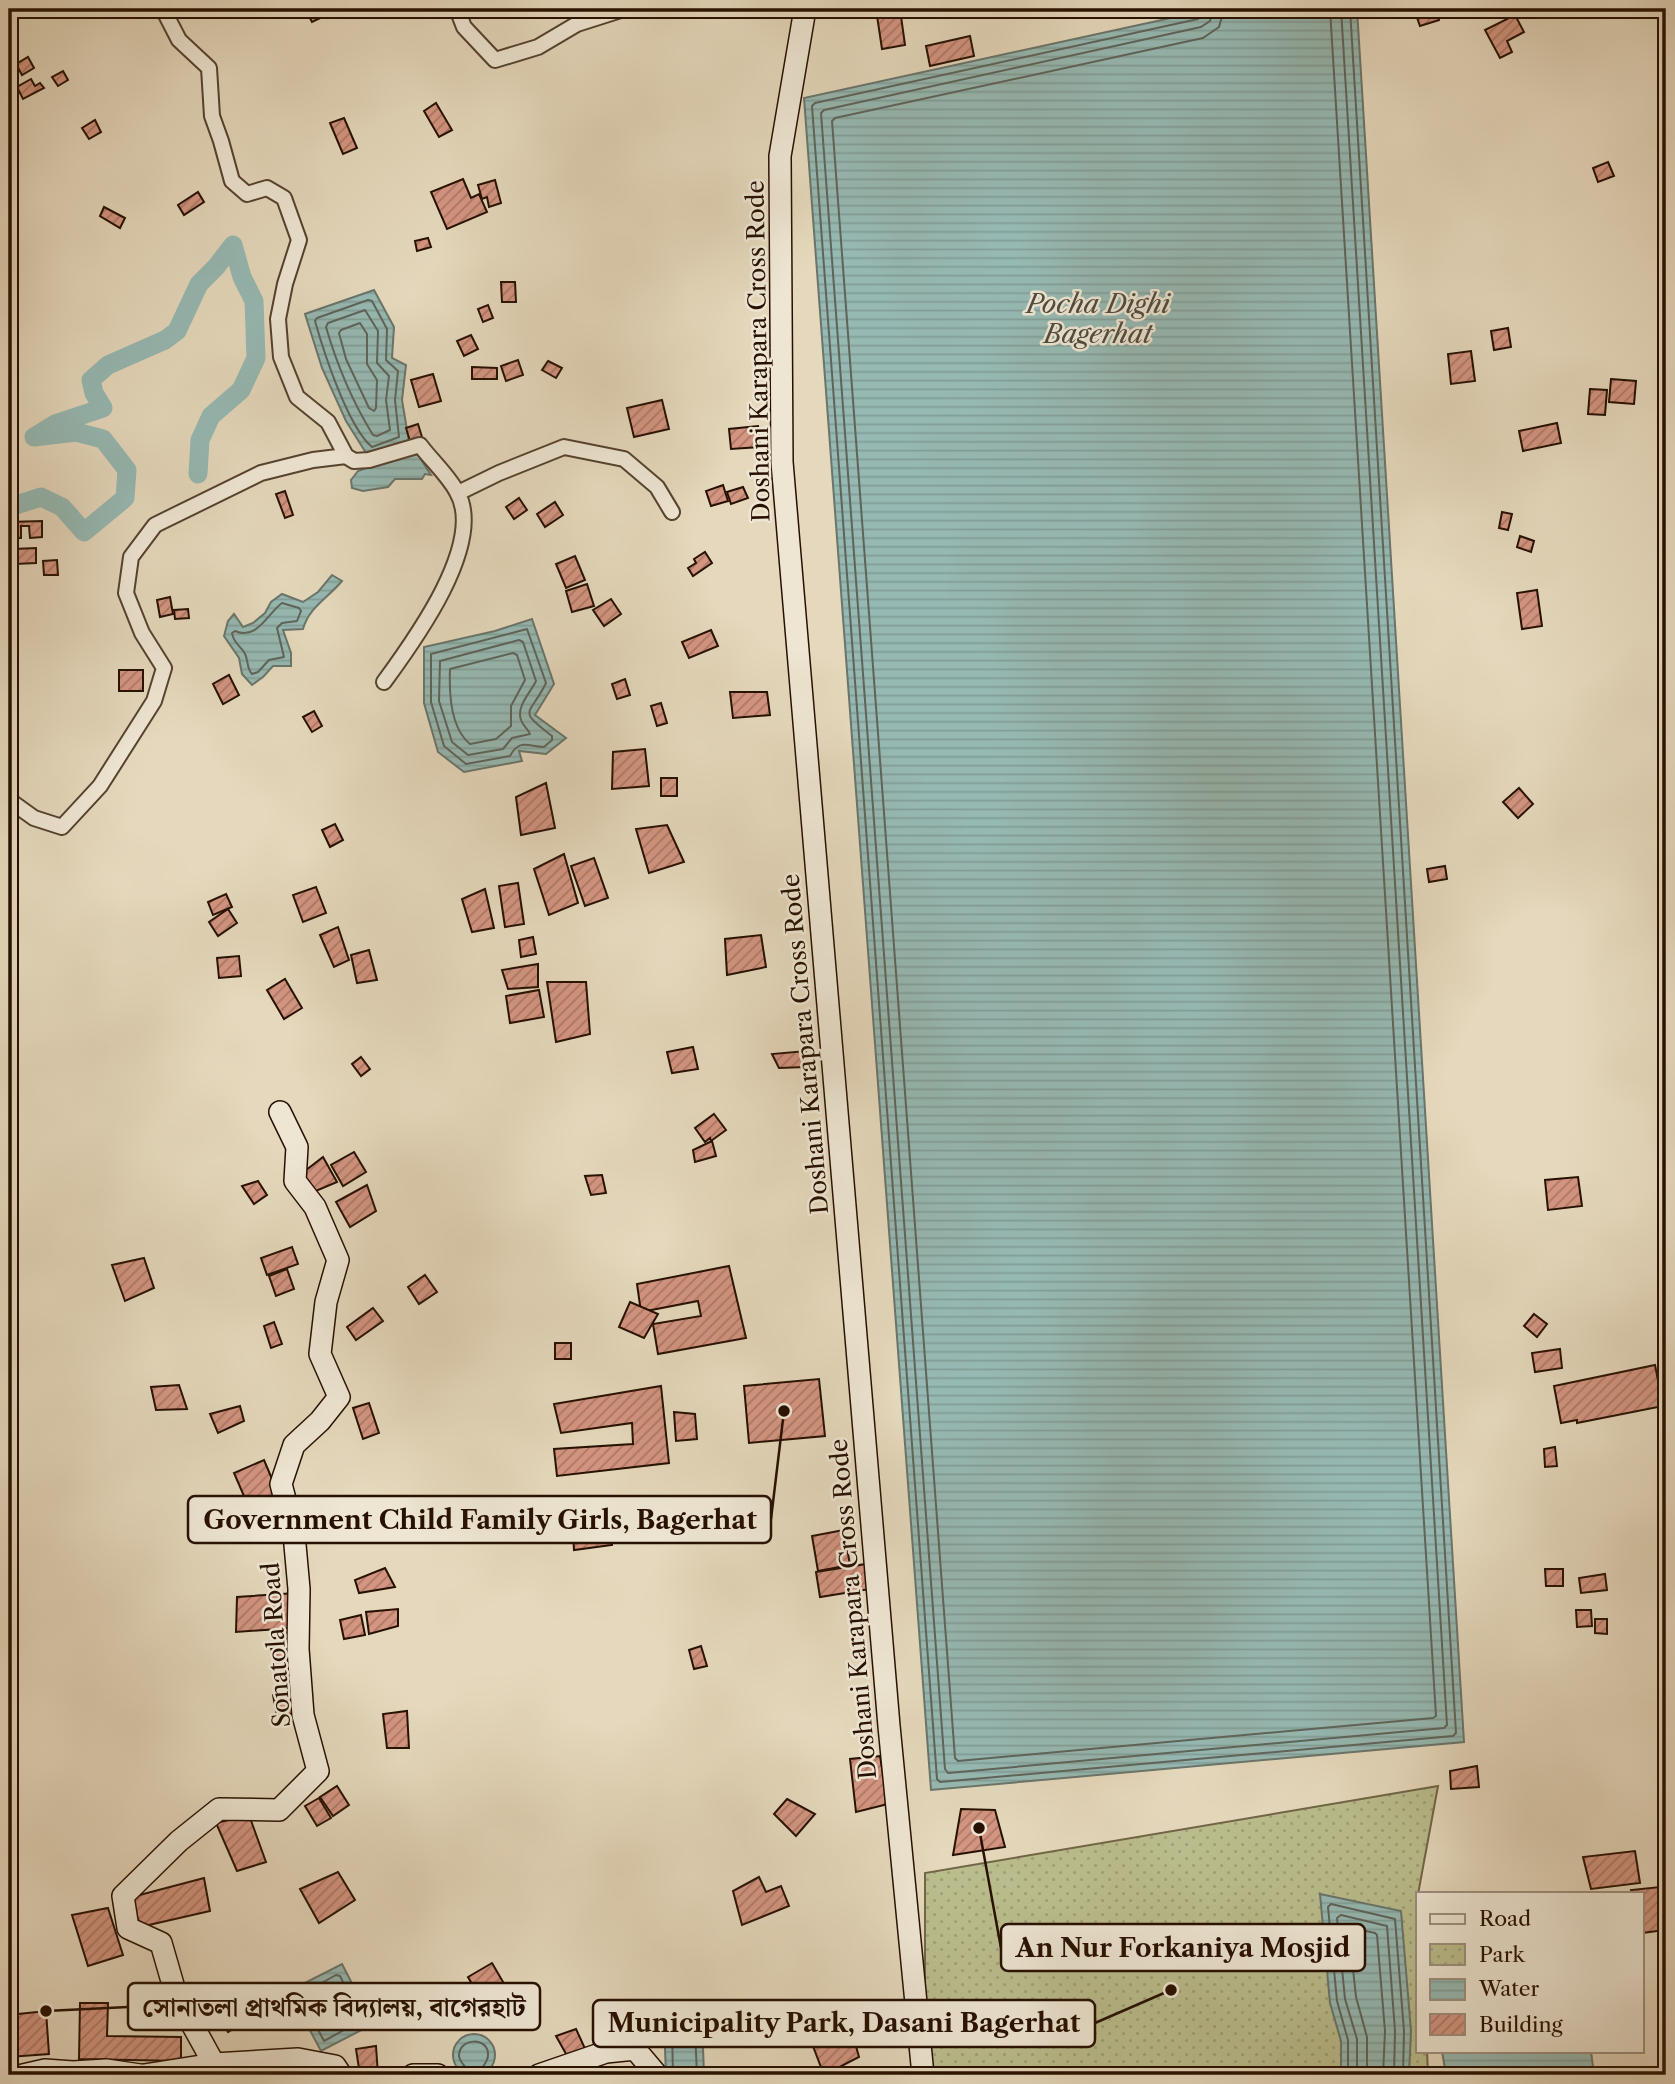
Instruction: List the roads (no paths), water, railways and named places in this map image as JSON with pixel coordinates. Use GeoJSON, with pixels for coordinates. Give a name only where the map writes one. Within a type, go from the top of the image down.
{"type":"FeatureCollection","features":[{"type":"Feature","properties":{"kind":"street"},"geometry":{"type":"LineString","coordinates":[[163,9],[179,40],[209,68],[212,116],[232,181],[247,194],[267,188],[284,198],[299,240],[285,284],[278,319],[281,357],[298,397],[328,422],[346,456],[354,461],[369,460],[419,446],[458,493],[465,523],[453,568],[440,597],[384,682]]}},
{"type":"Feature","properties":{"kind":"street"},"geometry":{"type":"LineString","coordinates":[[457,9],[464,27],[495,60],[538,47],[577,24],[624,9]]}},
{"type":"Feature","properties":{"kind":"street","name":"Doshani Karapara Cross Rode"},"geometry":{"type":"LineString","coordinates":[[805,9],[780,156],[782,462],[888,1712],[923,2075]]}},
{"type":"Feature","properties":{"kind":"street"},"geometry":{"type":"LineString","coordinates":[[458,493],[564,447],[624,459],[657,487],[672,512]]}},
{"type":"Feature","properties":{"kind":"street"},"geometry":{"type":"LineString","coordinates":[[9,800],[34,818],[62,827],[100,786],[154,701],[164,668],[142,633],[126,593],[131,556],[155,525],[261,473],[313,460],[346,456]]}},
{"type":"Feature","properties":{"kind":"street","name":"Sonatola Road"},"geometry":{"type":"LineString","coordinates":[[214,2064],[176,1995],[161,1943],[128,1928],[123,1896],[179,1841],[219,1809],[279,1810],[318,1770],[303,1715],[298,1576],[294,1534],[281,1484],[294,1445],[339,1397],[320,1354],[326,1302],[338,1260],[315,1207],[295,1181],[298,1147],[280,1112]]}},
{"type":"Feature","properties":{"kind":"street"},"geometry":{"type":"LineString","coordinates":[[539,2075],[606,2052],[635,2049],[657,2075]]}},
{"type":"Feature","properties":{"kind":"street"},"geometry":{"type":"LineString","coordinates":[[23,2075],[45,2070],[106,2070],[142,2075],[214,2064],[244,2069],[298,2059],[335,2066],[341,2075]]}},
{"type":"Feature","properties":{"kind":"street"},"geometry":{"type":"LineString","coordinates":[[413,2075],[438,2075]]}},
{"type":"Feature","properties":{"kind":"water","name":"Pocha Dighi Bagerhat"},"geometry":{"type":"Polygon","coordinates":[[[1212,9],[1357,9],[1464,1742],[931,1790],[804,98],[1212,9]]]}},
{"type":"Feature","properties":{"kind":"water"},"geometry":{"type":"Polygon","coordinates":[[[374,290],[394,327],[392,358],[406,365],[402,400],[409,442],[368,456],[346,421],[322,368],[305,314],[374,290]]]}},
{"type":"Feature","properties":{"kind":"water"},"geometry":{"type":"Polygon","coordinates":[[[409,452],[418,455],[431,475],[425,474],[422,479],[395,479],[388,487],[363,491],[352,488],[351,480],[358,471],[409,452]]]}},
{"type":"Feature","properties":{"kind":"water"},"geometry":{"type":"Polygon","coordinates":[[[332,575],[342,581],[314,609],[303,629],[283,630],[291,653],[291,666],[273,666],[252,685],[242,674],[239,658],[224,636],[228,621],[234,614],[243,627],[253,623],[265,613],[271,602],[282,594],[303,602],[318,592],[332,575]]]}},
{"type":"Feature","properties":{"kind":"water"},"geometry":{"type":"Polygon","coordinates":[[[532,619],[554,684],[535,715],[566,738],[546,754],[519,751],[522,761],[464,772],[438,752],[424,703],[424,647],[495,631],[532,619]]]}},
{"type":"Feature","properties":{"kind":"water"},"geometry":{"type":"Polygon","coordinates":[[[1320,1894],[1401,1911],[1411,2031],[1409,2075],[1341,2075],[1341,2041],[1330,2003],[1320,1894]]]}},
{"type":"Feature","properties":{"kind":"water"},"geometry":{"type":"Polygon","coordinates":[[[342,1964],[373,2024],[321,2051],[289,1991],[342,1964]]]}},
{"type":"Feature","properties":{"kind":"water"},"geometry":{"type":"Polygon","coordinates":[[[702,2020],[704,2075],[666,2075],[664,2021],[702,2020]]]}},
{"type":"Feature","properties":{"kind":"water"},"geometry":{"type":"Polygon","coordinates":[[[474,2034],[489,2040],[495,2055],[489,2070],[474,2076],[459,2070],[453,2055],[459,2040],[474,2034]]]}},
{"type":"Feature","properties":{"kind":"water"},"geometry":{"type":"Polygon","coordinates":[[[1442,2052],[1591,2052],[1594,2075],[1446,2075],[1442,2052]]]}},
{"type":"Feature","properties":{"kind":"waterway"},"geometry":{"type":"LineString","coordinates":[[9,503],[16,505],[41,497],[62,507],[84,532],[125,498],[127,470],[103,439],[76,432],[34,437],[55,424],[103,408],[94,393],[91,380],[108,365],[165,340],[177,331],[199,284],[233,245],[242,277],[254,301],[256,358],[241,390],[211,416],[200,440],[198,474]]}},
{"type":"Feature","properties":{"kind":"place","name":"Government Child Family Girls, Bagerhat"},"geometry":{"type":"Point","coordinates":[784,1411]}},
{"type":"Feature","properties":{"kind":"place","name":"An Nur Forkaniya Mosjid"},"geometry":{"type":"Point","coordinates":[979,1828]}},
{"type":"Feature","properties":{"kind":"place","name":"Municipality Park, Dasani Bagerhat"},"geometry":{"type":"Point","coordinates":[1171,1990]}},
{"type":"Feature","properties":{"kind":"place","name":"সোনাতলা প্রাথমিক বিদ্যালয়, বাগেরহাট"},"geometry":{"type":"Point","coordinates":[46,2011]}}]}
